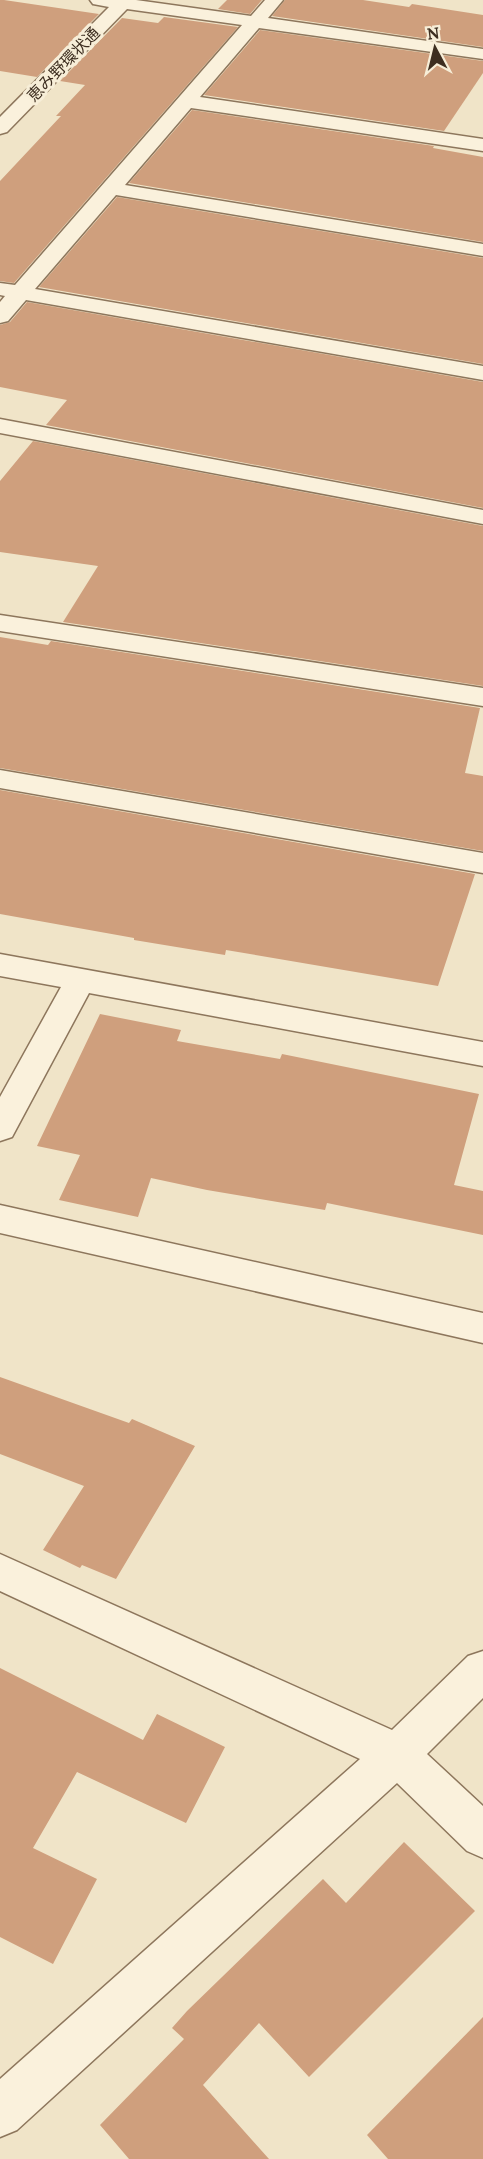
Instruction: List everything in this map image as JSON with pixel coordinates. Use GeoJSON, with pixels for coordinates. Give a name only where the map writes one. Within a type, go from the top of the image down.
{"type":"FeatureCollection","features":[{"type":"Feature","properties":{"kind":"street"},"geometry":{"type":"LineString","coordinates":[[99,0],[483,54]]}},
{"type":"Feature","properties":{"kind":"street"},"geometry":{"type":"LineString","coordinates":[[0,316],[10,291],[109,188],[274,0]]}},
{"type":"Feature","properties":{"kind":"street","name":"恵み野環状通"},"geometry":{"type":"LineString","coordinates":[[0,128],[124,2]]}},
{"type":"Feature","properties":{"kind":"street"},"geometry":{"type":"LineString","coordinates":[[185,101],[483,145]]}},
{"type":"Feature","properties":{"kind":"street"},"geometry":{"type":"LineString","coordinates":[[109,188],[483,250]]}},
{"type":"Feature","properties":{"kind":"street"},"geometry":{"type":"LineString","coordinates":[[10,291],[483,373]]}},
{"type":"Feature","properties":{"kind":"street"},"geometry":{"type":"LineString","coordinates":[[0,426],[483,518]]}},
{"type":"Feature","properties":{"kind":"street"},"geometry":{"type":"LineString","coordinates":[[0,623],[483,697]]}},
{"type":"Feature","properties":{"kind":"street"},"geometry":{"type":"LineString","coordinates":[[0,779],[483,863]]}},
{"type":"Feature","properties":{"kind":"street"},"geometry":{"type":"LineString","coordinates":[[0,965],[483,1054]]}},
{"type":"Feature","properties":{"kind":"street"},"geometry":{"type":"LineString","coordinates":[[0,1128],[81,979]]}},
{"type":"Feature","properties":{"kind":"street"},"geometry":{"type":"LineString","coordinates":[[0,1219],[483,1328]]}},
{"type":"Feature","properties":{"kind":"street"},"geometry":{"type":"LineString","coordinates":[[0,1572],[398,1754],[483,1836]]}},
{"type":"Feature","properties":{"kind":"street"},"geometry":{"type":"LineString","coordinates":[[8,2092],[398,1754],[483,1670]]}},
{"type":"Feature","properties":{"kind":"building"},"geometry":{"type":"Polygon","coordinates":[[[0,0],[99,14],[37,77],[0,71],[0,0]]]}},
{"type":"Feature","properties":{"kind":"building"},"geometry":{"type":"Polygon","coordinates":[[[227,0],[262,0],[250,14],[218,9],[227,0]]]}},
{"type":"Feature","properties":{"kind":"building"},"geometry":{"type":"Polygon","coordinates":[[[285,0],[363,0],[409,7],[412,4],[483,15],[483,47],[272,16],[285,0]]]}},
{"type":"Feature","properties":{"kind":"building"},"geometry":{"type":"Polygon","coordinates":[[[164,17],[238,27],[14,283],[0,281],[0,181],[61,116],[56,116],[85,85],[60,81],[122,18],[158,23],[164,17]]]}},
{"type":"Feature","properties":{"kind":"building"},"geometry":{"type":"Polygon","coordinates":[[[260,30],[483,61],[483,73],[444,131],[204,95],[260,30]]]}},
{"type":"Feature","properties":{"kind":"building"},"geometry":{"type":"Polygon","coordinates":[[[192,110],[434,146],[433,148],[483,157],[483,242],[129,183],[192,110]]]}},
{"type":"Feature","properties":{"kind":"building"},"geometry":{"type":"Polygon","coordinates":[[[117,197],[483,258],[483,364],[39,287],[117,197]]]}},
{"type":"Feature","properties":{"kind":"building"},"geometry":{"type":"Polygon","coordinates":[[[27,302],[483,382],[483,508],[46,425],[67,400],[0,387],[0,325],[10,322],[27,302]]]}},
{"type":"Feature","properties":{"kind":"building"},"geometry":{"type":"Polygon","coordinates":[[[33,441],[483,526],[483,686],[63,622],[98,566],[0,552],[0,481],[33,441]]]}},
{"type":"Feature","properties":{"kind":"building"},"geometry":{"type":"Polygon","coordinates":[[[0,637],[48,645],[51,641],[480,708],[465,773],[483,776],[483,851],[0,768],[0,637]]]}},
{"type":"Feature","properties":{"kind":"building"},"geometry":{"type":"Polygon","coordinates":[[[0,790],[475,874],[438,986],[226,950],[225,955],[134,940],[134,938],[0,914],[0,790]]]}},
{"type":"Feature","properties":{"kind":"building"},"geometry":{"type":"Polygon","coordinates":[[[100,1014],[181,1030],[177,1041],[280,1059],[282,1054],[479,1094],[454,1185],[483,1191],[483,1235],[327,1203],[325,1210],[151,1178],[138,1217],[59,1200],[80,1155],[37,1146],[100,1014]]]}},
{"type":"Feature","properties":{"kind":"building"},"geometry":{"type":"Polygon","coordinates":[[[0,1377],[129,1423],[132,1419],[195,1446],[116,1579],[82,1565],[80,1568],[43,1550],[84,1486],[0,1454],[0,1377]]]}},
{"type":"Feature","properties":{"kind":"building"},"geometry":{"type":"Polygon","coordinates":[[[0,1668],[143,1740],[157,1714],[225,1747],[186,1823],[77,1772],[33,1848],[97,1879],[53,1964],[0,1937],[0,1668]]]}},
{"type":"Feature","properties":{"kind":"building"},"geometry":{"type":"Polygon","coordinates":[[[404,1842],[475,1911],[309,2077],[259,2023],[203,2085],[269,2159],[129,2159],[100,2125],[184,2039],[172,2028],[323,1879],[346,1903],[404,1842]]]}},
{"type":"Feature","properties":{"kind":"building"},"geometry":{"type":"Polygon","coordinates":[[[483,2017],[483,2159],[388,2159],[367,2135],[483,2017]]]}}]}
